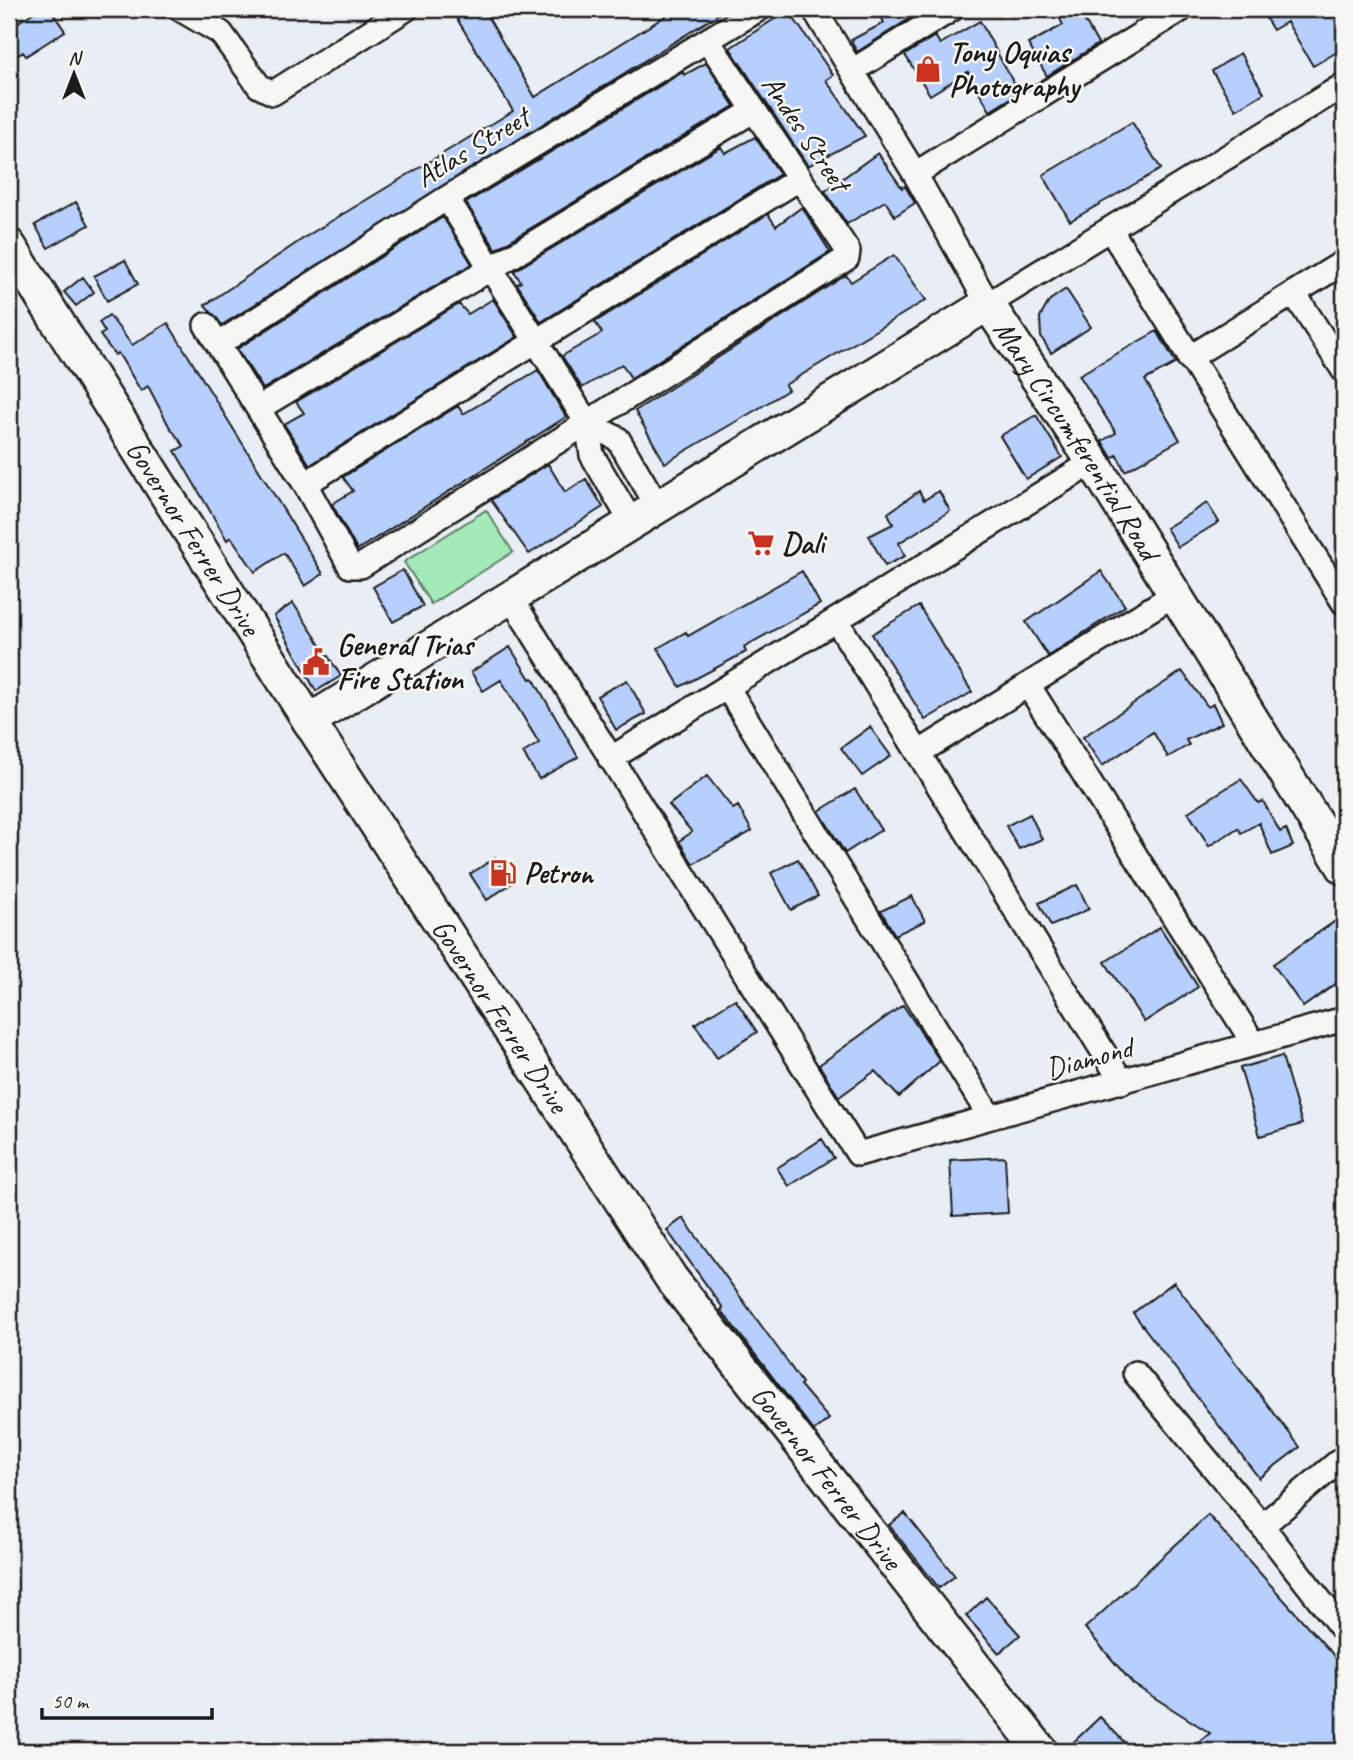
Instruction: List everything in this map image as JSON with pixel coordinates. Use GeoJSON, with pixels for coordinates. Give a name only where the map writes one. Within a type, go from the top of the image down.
{"type":"FeatureCollection","features":[{"type":"Feature","properties":{"kind":"main road","name":"Governor Ferrer Drive"},"geometry":{"type":"LineString","coordinates":[[9,245],[309,722],[671,1278],[1041,1751]]}},
{"type":"Feature","properties":{"kind":"main road","name":"Mary Circumferential Road"},"geometry":{"type":"LineString","coordinates":[[988,304],[1093,462],[1344,868]]}},
{"type":"Feature","properties":{"kind":"main road"},"geometry":{"type":"LineString","coordinates":[[309,722],[988,304]]}},
{"type":"Feature","properties":{"kind":"street"},"geometry":{"type":"LineString","coordinates":[[180,9],[221,33],[260,86],[273,93],[406,9]]}},
{"type":"Feature","properties":{"kind":"street","name":"Atlas Street"},"geometry":{"type":"LineString","coordinates":[[260,408],[213,334],[447,198],[759,9]]}},
{"type":"Feature","properties":{"kind":"street","name":"Mary Circumferential Road"},"geometry":{"type":"LineString","coordinates":[[814,9],[915,174],[988,304]]}},
{"type":"Feature","properties":{"kind":"street"},"geometry":{"type":"LineString","coordinates":[[852,71],[952,9]]}},
{"type":"Feature","properties":{"kind":"street"},"geometry":{"type":"LineString","coordinates":[[915,174],[1182,9]]}},
{"type":"Feature","properties":{"kind":"street","name":"Andes Street"},"geometry":{"type":"LineString","coordinates":[[587,423],[846,260],[848,251],[708,41]]}},
{"type":"Feature","properties":{"kind":"street"},"geometry":{"type":"LineString","coordinates":[[988,304],[1344,85]]}},
{"type":"Feature","properties":{"kind":"street"},"geometry":{"type":"LineString","coordinates":[[587,423],[361,565],[350,565],[260,408],[753,111]]}},
{"type":"Feature","properties":{"kind":"street"},"geometry":{"type":"LineString","coordinates":[[305,484],[799,179]]}},
{"type":"Feature","properties":{"kind":"street"},"geometry":{"type":"LineString","coordinates":[[447,198],[587,423],[592,455],[645,515]]}},
{"type":"Feature","properties":{"kind":"street"},"geometry":{"type":"LineString","coordinates":[[1110,229],[1344,603]]}},
{"type":"Feature","properties":{"kind":"street"},"geometry":{"type":"LineString","coordinates":[[1189,358],[1344,262]]}},
{"type":"Feature","properties":{"kind":"street"},"geometry":{"type":"LineString","coordinates":[[1294,293],[1344,371]]}},
{"type":"Feature","properties":{"kind":"street"},"geometry":{"type":"LineString","coordinates":[[511,598],[610,759],[1093,462]]}},
{"type":"Feature","properties":{"kind":"street"},"geometry":{"type":"LineString","coordinates":[[918,753],[1175,594]]}},
{"type":"Feature","properties":{"kind":"street"},"geometry":{"type":"LineString","coordinates":[[836,620],[1122,1082]]}},
{"type":"Feature","properties":{"kind":"street"},"geometry":{"type":"LineString","coordinates":[[1028,685],[1254,1044]]}},
{"type":"Feature","properties":{"kind":"street"},"geometry":{"type":"LineString","coordinates":[[727,687],[990,1117]]}},
{"type":"Feature","properties":{"kind":"street","name":"Diamond"},"geometry":{"type":"LineString","coordinates":[[610,759],[853,1150],[858,1154],[1344,1019]]}},
{"type":"Feature","properties":{"kind":"street"},"geometry":{"type":"LineString","coordinates":[[1135,1373],[1262,1526],[1344,1631]]}},
{"type":"Feature","properties":{"kind":"street"},"geometry":{"type":"LineString","coordinates":[[1262,1526],[1344,1457]]}},
{"type":"Feature","properties":{"kind":"green space"},"geometry":{"type":"Polygon","coordinates":[[[486,510],[513,552],[431,604],[404,562],[486,510]]]}},
{"type":"Feature","properties":{"kind":"building"},"geometry":{"type":"Polygon","coordinates":[[[39,9],[50,9],[65,31],[26,56],[23,52],[9,61],[9,28],[39,9]]]}},
{"type":"Feature","properties":{"kind":"building"},"geometry":{"type":"Polygon","coordinates":[[[451,9],[483,9],[535,97],[677,9],[727,9],[222,325],[205,305],[310,234],[513,111],[451,9]]]}},
{"type":"Feature","properties":{"kind":"building"},"geometry":{"type":"Polygon","coordinates":[[[878,9],[918,9],[920,12],[857,52],[851,40],[884,23],[878,9]]]}},
{"type":"Feature","properties":{"kind":"building"},"geometry":{"type":"Polygon","coordinates":[[[1078,9],[1098,44],[1047,76],[1028,44],[1063,25],[1060,19],[1078,9]]]}},
{"type":"Feature","properties":{"kind":"building"},"geometry":{"type":"Polygon","coordinates":[[[1260,9],[1344,9],[1344,48],[1313,66],[1287,22],[1273,30],[1260,9]]]}},
{"type":"Feature","properties":{"kind":"building"},"geometry":{"type":"Polygon","coordinates":[[[788,10],[833,75],[826,80],[865,136],[808,166],[730,48],[788,10]]]}},
{"type":"Feature","properties":{"kind":"building"},"geometry":{"type":"Polygon","coordinates":[[[980,21],[1019,93],[990,111],[968,72],[930,95],[905,55],[935,36],[940,44],[980,21]]]}},
{"type":"Feature","properties":{"kind":"building"},"geometry":{"type":"Polygon","coordinates":[[[1240,53],[1264,93],[1236,110],[1212,71],[1240,53]]]}},
{"type":"Feature","properties":{"kind":"building"},"geometry":{"type":"Polygon","coordinates":[[[706,63],[734,106],[496,249],[466,203],[683,72],[684,75],[706,63]]]}},
{"type":"Feature","properties":{"kind":"building"},"geometry":{"type":"Polygon","coordinates":[[[1132,122],[1161,169],[1070,221],[1043,175],[1132,122]]]}},
{"type":"Feature","properties":{"kind":"building"},"geometry":{"type":"Polygon","coordinates":[[[755,137],[780,174],[541,322],[517,284],[521,282],[514,271],[721,147],[725,153],[755,137]]]}},
{"type":"Feature","properties":{"kind":"building"},"geometry":{"type":"Polygon","coordinates":[[[878,153],[915,203],[895,216],[885,201],[847,224],[825,191],[878,153]]]}},
{"type":"Feature","properties":{"kind":"building"},"geometry":{"type":"Polygon","coordinates":[[[76,202],[89,225],[48,248],[35,225],[76,202]]]}},
{"type":"Feature","properties":{"kind":"building"},"geometry":{"type":"Polygon","coordinates":[[[802,207],[830,252],[631,378],[622,364],[582,388],[562,356],[602,333],[595,322],[768,214],[776,226],[802,207]]]}},
{"type":"Feature","properties":{"kind":"building"},"geometry":{"type":"Polygon","coordinates":[[[443,217],[472,264],[263,389],[237,349],[443,217]]]}},
{"type":"Feature","properties":{"kind":"building"},"geometry":{"type":"Polygon","coordinates":[[[894,255],[926,300],[785,385],[788,390],[761,407],[665,463],[635,411],[846,275],[851,282],[894,255]]]}},
{"type":"Feature","properties":{"kind":"building"},"geometry":{"type":"Polygon","coordinates":[[[125,260],[138,284],[107,301],[94,276],[125,260]]]}},
{"type":"Feature","properties":{"kind":"building"},"geometry":{"type":"Polygon","coordinates":[[[83,277],[94,292],[76,306],[64,292],[83,277]]]}},
{"type":"Feature","properties":{"kind":"building"},"geometry":{"type":"Polygon","coordinates":[[[1066,289],[1091,327],[1051,353],[1041,337],[1040,317],[1050,300],[1066,289]]]}},
{"type":"Feature","properties":{"kind":"building"},"geometry":{"type":"Polygon","coordinates":[[[493,299],[517,337],[310,465],[284,424],[304,413],[296,402],[459,304],[468,314],[493,299]]]}},
{"type":"Feature","properties":{"kind":"building"},"geometry":{"type":"Polygon","coordinates":[[[109,315],[132,345],[168,323],[323,574],[305,586],[284,553],[255,572],[231,537],[227,540],[175,451],[184,446],[169,426],[148,386],[141,391],[118,353],[115,355],[100,335],[105,332],[99,322],[109,315]]]}},
{"type":"Feature","properties":{"kind":"building"},"geometry":{"type":"Polygon","coordinates":[[[1157,331],[1176,363],[1145,380],[1180,440],[1125,471],[1117,455],[1112,458],[1102,441],[1116,433],[1079,375],[1157,331]]]}},
{"type":"Feature","properties":{"kind":"building"},"geometry":{"type":"Polygon","coordinates":[[[538,370],[566,417],[357,550],[332,504],[353,491],[343,477],[458,406],[463,414],[538,370]]]}},
{"type":"Feature","properties":{"kind":"building"},"geometry":{"type":"Polygon","coordinates":[[[1036,415],[1062,457],[1026,479],[1000,436],[1036,415]]]}},
{"type":"Feature","properties":{"kind":"building"},"geometry":{"type":"Polygon","coordinates":[[[548,464],[565,492],[586,479],[603,507],[529,554],[491,500],[548,464]]]}},
{"type":"Feature","properties":{"kind":"building"},"geometry":{"type":"Polygon","coordinates":[[[919,491],[924,500],[939,491],[950,511],[899,543],[905,556],[885,566],[869,536],[893,524],[888,513],[919,491]]]}},
{"type":"Feature","properties":{"kind":"building"},"geometry":{"type":"Polygon","coordinates":[[[1207,503],[1219,522],[1178,547],[1166,528],[1207,503]]]}},
{"type":"Feature","properties":{"kind":"building"},"geometry":{"type":"Polygon","coordinates":[[[403,570],[423,606],[393,622],[373,587],[403,570]]]}},
{"type":"Feature","properties":{"kind":"building"},"geometry":{"type":"Polygon","coordinates":[[[802,571],[820,604],[744,647],[746,652],[680,687],[658,648],[686,632],[688,636],[802,571]]]}},
{"type":"Feature","properties":{"kind":"building"},"geometry":{"type":"Polygon","coordinates":[[[1101,571],[1125,606],[1048,656],[1026,622],[1101,571]]]}},
{"type":"Feature","properties":{"kind":"building","name":"General Trias Fire Station"},"geometry":{"type":"Polygon","coordinates":[[[293,603],[341,676],[316,691],[274,616],[293,603]]]}},
{"type":"Feature","properties":{"kind":"building"},"geometry":{"type":"Polygon","coordinates":[[[919,606],[972,692],[925,720],[872,634],[919,606]]]}},
{"type":"Feature","properties":{"kind":"building"},"geometry":{"type":"Polygon","coordinates":[[[510,647],[530,679],[533,678],[578,757],[539,779],[523,753],[539,743],[501,680],[483,691],[471,672],[510,647]]]}},
{"type":"Feature","properties":{"kind":"building"},"geometry":{"type":"Polygon","coordinates":[[[1182,671],[1208,707],[1213,704],[1222,723],[1186,740],[1189,745],[1168,757],[1153,732],[1102,766],[1083,737],[1182,671]]]}},
{"type":"Feature","properties":{"kind":"building"},"geometry":{"type":"Polygon","coordinates":[[[627,680],[646,714],[616,730],[597,696],[627,680]]]}},
{"type":"Feature","properties":{"kind":"building"},"geometry":{"type":"Polygon","coordinates":[[[870,727],[891,756],[862,776],[841,748],[870,727]]]}},
{"type":"Feature","properties":{"kind":"building"},"geometry":{"type":"Polygon","coordinates":[[[707,776],[733,809],[738,806],[752,831],[693,864],[679,841],[692,832],[669,805],[707,776]]]}},
{"type":"Feature","properties":{"kind":"building"},"geometry":{"type":"Polygon","coordinates":[[[1241,779],[1258,803],[1263,801],[1280,832],[1286,829],[1293,846],[1272,855],[1259,823],[1241,833],[1238,828],[1209,846],[1188,812],[1241,779]]]}},
{"type":"Feature","properties":{"kind":"building"},"geometry":{"type":"Polygon","coordinates":[[[855,789],[881,830],[845,853],[819,811],[855,789]]]}},
{"type":"Feature","properties":{"kind":"building"},"geometry":{"type":"Polygon","coordinates":[[[1030,814],[1042,839],[1019,849],[1006,826],[1030,814]]]}},
{"type":"Feature","properties":{"kind":"building"},"geometry":{"type":"Polygon","coordinates":[[[495,858],[512,883],[487,900],[470,874],[495,858]]]}},
{"type":"Feature","properties":{"kind":"building"},"geometry":{"type":"Polygon","coordinates":[[[798,859],[818,896],[791,910],[771,873],[798,859]]]}},
{"type":"Feature","properties":{"kind":"building"},"geometry":{"type":"Polygon","coordinates":[[[1077,885],[1089,909],[1051,926],[1039,903],[1077,885]]]}},
{"type":"Feature","properties":{"kind":"building"},"geometry":{"type":"Polygon","coordinates":[[[912,896],[925,921],[895,935],[881,911],[912,896]]]}},
{"type":"Feature","properties":{"kind":"building"},"geometry":{"type":"Polygon","coordinates":[[[1337,920],[1344,930],[1344,978],[1303,1007],[1273,964],[1337,920]]]}},
{"type":"Feature","properties":{"kind":"building"},"geometry":{"type":"Polygon","coordinates":[[[1160,927],[1198,987],[1144,1022],[1105,962],[1160,927]]]}},
{"type":"Feature","properties":{"kind":"building"},"geometry":{"type":"Polygon","coordinates":[[[735,999],[757,1032],[717,1058],[695,1024],[735,999]]]}},
{"type":"Feature","properties":{"kind":"building"},"geometry":{"type":"Polygon","coordinates":[[[903,1005],[940,1061],[899,1097],[875,1071],[839,1097],[819,1065],[903,1005]]]}},
{"type":"Feature","properties":{"kind":"building"},"geometry":{"type":"Polygon","coordinates":[[[1282,1056],[1302,1124],[1260,1136],[1240,1068],[1282,1056]]]}},
{"type":"Feature","properties":{"kind":"building"},"geometry":{"type":"Polygon","coordinates":[[[822,1139],[834,1158],[789,1186],[777,1168],[822,1139]]]}},
{"type":"Feature","properties":{"kind":"building"},"geometry":{"type":"Polygon","coordinates":[[[1005,1157],[1008,1213],[953,1216],[950,1160],[1005,1157]]]}},
{"type":"Feature","properties":{"kind":"building"},"geometry":{"type":"Polygon","coordinates":[[[683,1218],[779,1350],[802,1383],[800,1385],[829,1419],[814,1431],[721,1310],[723,1308],[667,1230],[683,1218]]]}},
{"type":"Feature","properties":{"kind":"building"},"geometry":{"type":"Polygon","coordinates":[[[1174,1282],[1300,1447],[1259,1478],[1133,1313],[1174,1282]]]}},
{"type":"Feature","properties":{"kind":"building"},"geometry":{"type":"Polygon","coordinates":[[[905,1513],[955,1576],[939,1588],[889,1525],[905,1513]]]}},
{"type":"Feature","properties":{"kind":"building"},"geometry":{"type":"Polygon","coordinates":[[[1208,1515],[1344,1667],[1344,1751],[1189,1751],[1210,1733],[1133,1684],[1085,1628],[1208,1515]]]}},
{"type":"Feature","properties":{"kind":"building"},"geometry":{"type":"Polygon","coordinates":[[[986,1597],[1020,1635],[999,1653],[966,1616],[986,1597]]]}},
{"type":"Feature","properties":{"kind":"building"},"geometry":{"type":"Polygon","coordinates":[[[1100,1717],[1133,1751],[1064,1751],[1100,1717]]]}},
{"type":"Feature","properties":{"kind":"place","name":"Tony Oquias Photography"},"geometry":{"type":"Point","coordinates":[928,69]}},
{"type":"Feature","properties":{"kind":"place","name":"Dali"},"geometry":{"type":"Point","coordinates":[761,543]}},
{"type":"Feature","properties":{"kind":"place","name":"General Trias Fire Station"},"geometry":{"type":"Point","coordinates":[316,662]}},
{"type":"Feature","properties":{"kind":"place","name":"Petron"},"geometry":{"type":"Point","coordinates":[503,873]}}]}
